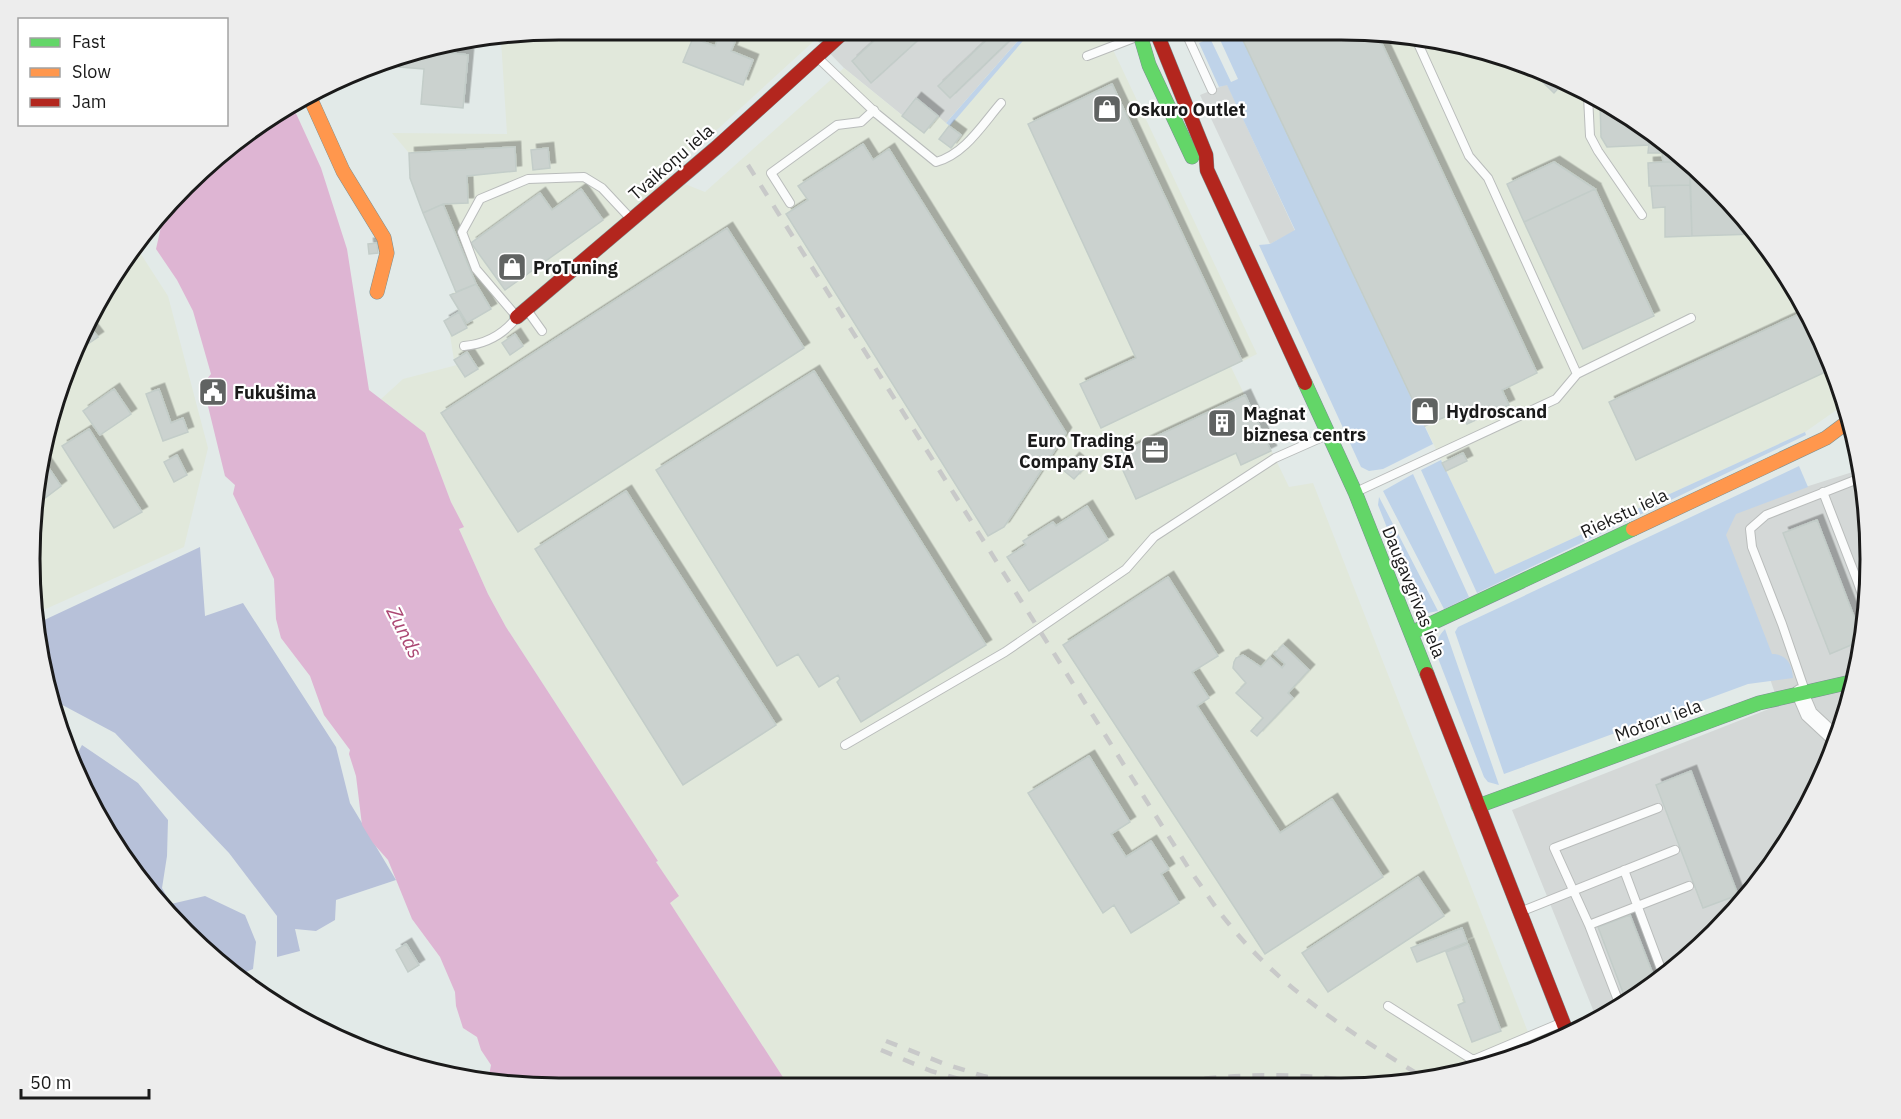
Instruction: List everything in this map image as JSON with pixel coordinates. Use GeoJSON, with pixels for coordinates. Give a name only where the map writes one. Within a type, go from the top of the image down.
{"type":"FeatureCollection","features":[{"type":"Feature","properties":{"kind":"street","name":"Tvaikoņu iela"},"geometry":{"type":"LineString","coordinates":[[522,313],[717,147],[835,40]]}},
{"type":"Feature","properties":{"kind":"street","name":"Daugavgrīvas iela"},"geometry":{"type":"LineString","coordinates":[[1142,40],[1149,65],[1194,160],[1207,170]]}},
{"type":"Feature","properties":{"kind":"street","name":"Daugavgrīvas iela"},"geometry":{"type":"LineString","coordinates":[[1160,40],[1206,155],[1207,170],[1355,492],[1565,1028]]}},
{"type":"Feature","properties":{"kind":"street"},"geometry":{"type":"LineString","coordinates":[[313,103],[343,171],[384,238],[387,253],[377,292]]}},
{"type":"Feature","properties":{"kind":"street","name":"Riekstu iela"},"geometry":{"type":"LineString","coordinates":[[1411,633],[1826,438],[1843,425]]}},
{"type":"Feature","properties":{"kind":"street","name":"Motoru iela"},"geometry":{"type":"LineString","coordinates":[[1478,806],[1729,713],[1774,698],[1846,683]]}},
{"type":"Feature","properties":{"kind":"street"},"geometry":{"type":"LineString","coordinates":[[1802,692],[1809,714],[1830,733]]}},
{"type":"Feature","properties":{"kind":"lane"},"geometry":{"type":"LineString","coordinates":[[1087,56],[1126,40]]}},
{"type":"Feature","properties":{"kind":"lane"},"geometry":{"type":"LineString","coordinates":[[1189,40],[1212,90]]}},
{"type":"Feature","properties":{"kind":"lane"},"geometry":{"type":"LineString","coordinates":[[1419,47],[1469,156],[1488,178],[1577,374]]}},
{"type":"Feature","properties":{"kind":"lane"},"geometry":{"type":"LineString","coordinates":[[817,57],[874,110],[936,162],[950,158],[968,143],[1001,103]]}},
{"type":"Feature","properties":{"kind":"lane"},"geometry":{"type":"LineString","coordinates":[[1588,103],[1590,136],[1642,215]]}},
{"type":"Feature","properties":{"kind":"lane"},"geometry":{"type":"LineString","coordinates":[[790,203],[771,173],[837,125],[861,122],[874,110]]}},
{"type":"Feature","properties":{"kind":"lane"},"geometry":{"type":"LineString","coordinates":[[542,331],[476,269],[462,232],[480,200],[528,178],[584,177],[602,188],[631,220]]}},
{"type":"Feature","properties":{"kind":"lane"},"geometry":{"type":"LineString","coordinates":[[464,346],[476,345],[493,338],[508,328],[522,313]]}},
{"type":"Feature","properties":{"kind":"lane"},"geometry":{"type":"LineString","coordinates":[[1355,492],[1556,399],[1577,374],[1691,318]]}},
{"type":"Feature","properties":{"kind":"lane"},"geometry":{"type":"LineString","coordinates":[[845,746],[1005,652],[1126,569],[1154,537],[1275,458],[1330,434]]}},
{"type":"Feature","properties":{"kind":"lane"},"geometry":{"type":"LineString","coordinates":[[1802,692],[1782,624],[1752,547],[1750,529],[1766,515],[1854,480]]}},
{"type":"Feature","properties":{"kind":"lane"},"geometry":{"type":"LineString","coordinates":[[1823,492],[1859,586]]}},
{"type":"Feature","properties":{"kind":"lane"},"geometry":{"type":"LineString","coordinates":[[1617,999],[1554,848],[1658,807]]}},
{"type":"Feature","properties":{"kind":"lane"},"geometry":{"type":"LineString","coordinates":[[1520,912],[1675,850]]}},
{"type":"Feature","properties":{"kind":"lane"},"geometry":{"type":"LineString","coordinates":[[1624,870],[1661,968]]}},
{"type":"Feature","properties":{"kind":"lane"},"geometry":{"type":"LineString","coordinates":[[1588,925],[1689,886]]}},
{"type":"Feature","properties":{"kind":"lane"},"geometry":{"type":"LineString","coordinates":[[1388,1006],[1473,1060],[1551,1034]]}},
{"type":"Feature","properties":{"kind":"shaded area"},"geometry":{"type":"Polygon","coordinates":[[[560,40],[815,40],[719,128],[660,174],[705,192],[844,68],[924,133],[938,116],[946,123],[1019,40],[1108,40],[1257,354],[1231,367],[1289,487],[1313,483],[1532,1042],[1476,1061],[1443,1069],[1375,1077],[783,1078],[669,902],[678,896],[656,862],[658,861],[506,627],[488,594],[459,529],[463,527],[425,433],[381,399],[403,379],[457,365],[454,360],[449,329],[444,321],[459,312],[450,295],[456,291],[410,178],[409,153],[392,133],[507,134],[501,44],[560,40]]]}},
{"type":"Feature","properties":{"kind":"shaded area"},"geometry":{"type":"Polygon","coordinates":[[[817,40],[1019,40],[946,123],[924,133],[844,68],[817,40]]]}},
{"type":"Feature","properties":{"kind":"shaded area"},"geometry":{"type":"Polygon","coordinates":[[[1019,40],[1024,40],[950,126],[946,123],[1019,40]]]}},
{"type":"Feature","properties":{"kind":"shaded area"},"geometry":{"type":"Polygon","coordinates":[[[1211,40],[1231,82],[1238,79],[1220,40],[1243,40],[1433,444],[1383,469],[1369,471],[1361,467],[1259,245],[1270,244],[1295,230],[1227,85],[1219,87],[1199,43],[1211,40]]]}},
{"type":"Feature","properties":{"kind":"shaded area"},"geometry":{"type":"Polygon","coordinates":[[[1242,40],[1342,40],[1443,50],[1508,68],[1571,94],[1630,128],[1657,148],[1684,169],[1732,217],[1773,271],[1807,330],[1838,409],[1805,432],[1495,574],[1242,40]]]}},
{"type":"Feature","properties":{"kind":"shaded area"},"geometry":{"type":"Polygon","coordinates":[[[1227,84],[1295,231],[1270,244],[1200,95],[1227,84]]]}},
{"type":"Feature","properties":{"kind":"shaded area"},"geometry":{"type":"Polygon","coordinates":[[[141,254],[168,296],[208,448],[184,547],[43,610],[40,560],[42,526],[50,458],[58,425],[80,361],[94,330],[110,300],[141,254]]]}},
{"type":"Feature","properties":{"kind":"shaded area"},"geometry":{"type":"Polygon","coordinates":[[[1805,432],[1806,435],[1477,593],[1421,470],[1441,460],[1495,574],[1805,432]]]}},
{"type":"Feature","properties":{"kind":"shaded area"},"geometry":{"type":"Polygon","coordinates":[[[1799,466],[1808,487],[1736,514],[1726,535],[1772,654],[1777,654],[1788,661],[1793,678],[1748,684],[1504,774],[1455,632],[1458,627],[1799,466]]]}},
{"type":"Feature","properties":{"kind":"shaded area"},"geometry":{"type":"Polygon","coordinates":[[[1853,472],[1860,560],[1856,627],[1851,661],[1843,694],[1821,758],[1791,819],[1773,848],[1732,902],[1684,950],[1630,991],[1594,1013],[1512,810],[1779,705],[1714,516],[1853,472]]]}},
{"type":"Feature","properties":{"kind":"shaded area"},"geometry":{"type":"Polygon","coordinates":[[[1413,474],[1469,597],[1444,609],[1383,491],[1413,474]]]}},
{"type":"Feature","properties":{"kind":"shaded area"},"geometry":{"type":"Polygon","coordinates":[[[1379,497],[1438,611],[1428,613],[1417,604],[1378,505],[1379,497]]]}},
{"type":"Feature","properties":{"kind":"shaded area"},"geometry":{"type":"Polygon","coordinates":[[[200,547],[205,616],[243,603],[336,747],[350,803],[396,880],[336,900],[335,920],[316,931],[295,929],[300,951],[277,957],[277,916],[229,853],[115,733],[61,704],[50,661],[44,620],[200,547]]]}},
{"type":"Feature","properties":{"kind":"shaded area"},"geometry":{"type":"Polygon","coordinates":[[[1445,629],[1499,785],[1488,782],[1484,777],[1436,653],[1438,640],[1445,629]]]}},
{"type":"Feature","properties":{"kind":"shaded area"},"geometry":{"type":"Polygon","coordinates":[[[82,745],[138,783],[168,820],[167,856],[162,888],[171,904],[128,848],[110,819],[78,753],[82,745]]]}},
{"type":"Feature","properties":{"kind":"shaded area"},"geometry":{"type":"Polygon","coordinates":[[[205,896],[245,915],[256,942],[253,969],[246,972],[217,950],[171,904],[205,896]]]}},
{"type":"Feature","properties":{"kind":"water","name":"Zunds"},"geometry":{"type":"Polygon","coordinates":[[[296,113],[321,168],[347,249],[369,390],[425,433],[451,502],[464,527],[459,529],[488,594],[506,627],[658,861],[656,862],[679,896],[670,903],[784,1078],[560,1078],[489,1074],[491,1065],[481,1050],[477,1037],[463,1028],[456,1006],[455,992],[440,957],[412,919],[388,860],[373,843],[362,825],[356,776],[349,754],[350,750],[324,715],[310,676],[281,638],[276,619],[274,579],[233,494],[235,485],[225,476],[206,398],[210,397],[211,401],[224,396],[219,383],[207,388],[204,392],[202,385],[211,374],[193,311],[177,280],[156,249],[161,227],[217,169],[271,128],[296,113]]]}},
{"type":"Feature","properties":{"kind":"building"},"geometry":{"type":"Polygon","coordinates":[[[692,40],[715,46],[717,40],[730,40],[735,42],[731,51],[753,60],[743,85],[683,62],[692,40]]]}},
{"type":"Feature","properties":{"kind":"building"},"geometry":{"type":"Polygon","coordinates":[[[875,40],[918,40],[871,83],[852,61],[875,40]]]}},
{"type":"Feature","properties":{"kind":"building"},"geometry":{"type":"Polygon","coordinates":[[[987,40],[1009,41],[950,98],[938,86],[987,40]]]}},
{"type":"Feature","properties":{"kind":"building"},"geometry":{"type":"Polygon","coordinates":[[[1243,40],[1342,40],[1381,43],[1537,373],[1502,390],[1509,405],[1467,424],[1460,410],[1425,426],[1243,40]]]}},
{"type":"Feature","properties":{"kind":"building"},"geometry":{"type":"Polygon","coordinates":[[[450,52],[468,55],[463,108],[421,104],[424,69],[399,67],[450,52]]]}},
{"type":"Feature","properties":{"kind":"building"},"geometry":{"type":"Polygon","coordinates":[[[1541,80],[1558,88],[1554,93],[1541,80]]]}},
{"type":"Feature","properties":{"kind":"building"},"geometry":{"type":"Polygon","coordinates":[[[1112,84],[1242,361],[1101,428],[1080,384],[1136,358],[1028,124],[1112,84]]]}},
{"type":"Feature","properties":{"kind":"building"},"geometry":{"type":"Polygon","coordinates":[[[916,98],[938,116],[924,133],[902,116],[916,98]]]}},
{"type":"Feature","properties":{"kind":"building"},"geometry":{"type":"Polygon","coordinates":[[[1600,110],[1630,128],[1649,142],[1649,145],[1607,147],[1601,137],[1600,110]]]}},
{"type":"Feature","properties":{"kind":"building"},"geometry":{"type":"Polygon","coordinates":[[[949,126],[961,135],[951,148],[939,139],[949,126]]]}},
{"type":"Feature","properties":{"kind":"building"},"geometry":{"type":"Polygon","coordinates":[[[1649,142],[1675,162],[1663,162],[1662,153],[1648,153],[1649,142]]]}},
{"type":"Feature","properties":{"kind":"building"},"geometry":{"type":"Polygon","coordinates":[[[863,144],[873,160],[889,149],[1066,433],[1004,527],[988,536],[786,214],[808,200],[798,186],[863,144]]]}},
{"type":"Feature","properties":{"kind":"building"},"geometry":{"type":"Polygon","coordinates":[[[515,147],[516,171],[467,176],[468,203],[443,204],[423,213],[410,178],[409,153],[515,147]]]}},
{"type":"Feature","properties":{"kind":"building"},"geometry":{"type":"Polygon","coordinates":[[[548,148],[550,168],[533,170],[531,150],[548,148]]]}},
{"type":"Feature","properties":{"kind":"building"},"geometry":{"type":"Polygon","coordinates":[[[1554,162],[1595,189],[1524,222],[1507,184],[1554,162]]]}},
{"type":"Feature","properties":{"kind":"building"},"geometry":{"type":"Polygon","coordinates":[[[1675,162],[1690,175],[1690,185],[1649,186],[1648,163],[1675,162]]]}},
{"type":"Feature","properties":{"kind":"building"},"geometry":{"type":"Polygon","coordinates":[[[1690,175],[1732,217],[1745,234],[1692,236],[1690,175]]]}},
{"type":"Feature","properties":{"kind":"building"},"geometry":{"type":"Polygon","coordinates":[[[1690,185],[1692,236],[1665,237],[1665,207],[1653,208],[1651,186],[1690,185]]]}},
{"type":"Feature","properties":{"kind":"building"},"geometry":{"type":"Polygon","coordinates":[[[581,189],[603,220],[505,290],[471,243],[540,193],[552,210],[581,189]]]}},
{"type":"Feature","properties":{"kind":"building"},"geometry":{"type":"Polygon","coordinates":[[[1595,189],[1654,316],[1583,349],[1524,222],[1595,189]]]}},
{"type":"Feature","properties":{"kind":"building"},"geometry":{"type":"Polygon","coordinates":[[[443,204],[476,284],[456,292],[423,213],[443,204]]]}},
{"type":"Feature","properties":{"kind":"building"},"geometry":{"type":"Polygon","coordinates":[[[727,228],[804,348],[518,532],[441,413],[727,228]]]}},
{"type":"Feature","properties":{"kind":"building"},"geometry":{"type":"Polygon","coordinates":[[[377,243],[378,253],[369,254],[368,244],[377,243]]]}},
{"type":"Feature","properties":{"kind":"building"},"geometry":{"type":"Polygon","coordinates":[[[476,284],[491,309],[467,323],[450,295],[476,284]]]}},
{"type":"Feature","properties":{"kind":"building"},"geometry":{"type":"Polygon","coordinates":[[[459,312],[467,328],[452,336],[444,321],[459,312]]]}},
{"type":"Feature","properties":{"kind":"building"},"geometry":{"type":"Polygon","coordinates":[[[1799,314],[1825,372],[1636,460],[1609,402],[1799,314]]]}},
{"type":"Feature","properties":{"kind":"building"},"geometry":{"type":"Polygon","coordinates":[[[93,331],[98,337],[88,344],[93,331]]]}},
{"type":"Feature","properties":{"kind":"building"},"geometry":{"type":"Polygon","coordinates":[[[515,334],[523,346],[510,355],[502,343],[515,334]]]}},
{"type":"Feature","properties":{"kind":"building"},"geometry":{"type":"Polygon","coordinates":[[[467,352],[478,369],[465,377],[454,360],[467,352]]]}},
{"type":"Feature","properties":{"kind":"building"},"geometry":{"type":"Polygon","coordinates":[[[814,371],[986,645],[861,722],[837,682],[840,679],[838,675],[819,687],[798,654],[777,666],[656,470],[814,371]]]}},
{"type":"Feature","properties":{"kind":"building"},"geometry":{"type":"Polygon","coordinates":[[[114,389],[131,414],[100,435],[83,411],[114,389]]]}},
{"type":"Feature","properties":{"kind":"building"},"geometry":{"type":"Polygon","coordinates":[[[159,389],[171,423],[183,418],[188,432],[163,441],[146,394],[159,389]]]}},
{"type":"Feature","properties":{"kind":"building","name":"Magnat biznesa centrs"},"geometry":{"type":"Polygon","coordinates":[[[1245,395],[1271,451],[1241,465],[1236,453],[1136,499],[1116,455],[1245,395]]]}},
{"type":"Feature","properties":{"kind":"building"},"geometry":{"type":"Polygon","coordinates":[[[89,429],[142,512],[114,528],[62,446],[89,429]]]}},
{"type":"Feature","properties":{"kind":"building"},"geometry":{"type":"Polygon","coordinates":[[[1463,453],[1467,461],[1446,471],[1442,463],[1463,453]]]}},
{"type":"Feature","properties":{"kind":"building"},"geometry":{"type":"Polygon","coordinates":[[[177,455],[187,475],[174,482],[164,462],[177,455]]]}},
{"type":"Feature","properties":{"kind":"building"},"geometry":{"type":"Polygon","coordinates":[[[1074,458],[1085,467],[1074,479],[1063,470],[1074,458]]]}},
{"type":"Feature","properties":{"kind":"building"},"geometry":{"type":"Polygon","coordinates":[[[49,468],[61,486],[44,498],[49,468]]]}},
{"type":"Feature","properties":{"kind":"building"},"geometry":{"type":"Polygon","coordinates":[[[626,491],[776,725],[683,785],[535,549],[626,491]]]}},
{"type":"Feature","properties":{"kind":"building"},"geometry":{"type":"Polygon","coordinates":[[[1087,506],[1108,540],[1029,591],[1007,557],[1026,545],[1023,541],[1053,522],[1056,526],[1087,506]]]}},
{"type":"Feature","properties":{"kind":"building"},"geometry":{"type":"Polygon","coordinates":[[[1817,520],[1856,623],[1853,644],[1830,654],[1783,533],[1817,520]]]}},
{"type":"Feature","properties":{"kind":"building"},"geometry":{"type":"Polygon","coordinates":[[[1168,577],[1218,656],[1192,672],[1209,698],[1197,706],[1280,833],[1332,799],[1383,877],[1265,954],[1063,645],[1168,577]]]}},
{"type":"Feature","properties":{"kind":"building"},"geometry":{"type":"Polygon","coordinates":[[[1283,645],[1309,670],[1288,693],[1293,698],[1257,736],[1251,731],[1263,718],[1236,693],[1246,683],[1233,668],[1234,662],[1236,658],[1243,655],[1261,667],[1270,657],[1282,668],[1285,664],[1274,654],[1283,645]]]}},
{"type":"Feature","properties":{"kind":"building"},"geometry":{"type":"Polygon","coordinates":[[[1089,756],[1130,822],[1111,834],[1126,857],[1151,841],[1169,869],[1161,874],[1179,903],[1131,933],[1114,905],[1103,913],[1028,793],[1089,756]]]}},
{"type":"Feature","properties":{"kind":"building"},"geometry":{"type":"Polygon","coordinates":[[[1691,771],[1737,895],[1703,908],[1656,785],[1691,771]]]}},
{"type":"Feature","properties":{"kind":"building"},"geometry":{"type":"Polygon","coordinates":[[[1418,877],[1444,916],[1328,992],[1302,953],[1418,877]]]}},
{"type":"Feature","properties":{"kind":"building"},"geometry":{"type":"Polygon","coordinates":[[[1630,915],[1653,974],[1624,995],[1598,927],[1630,915]]]}},
{"type":"Feature","properties":{"kind":"building"},"geometry":{"type":"Polygon","coordinates":[[[1462,928],[1467,942],[1417,962],[1411,948],[1462,928]]]}},
{"type":"Feature","properties":{"kind":"building"},"geometry":{"type":"Polygon","coordinates":[[[406,944],[419,965],[408,972],[396,950],[406,944]]]}},
{"type":"Feature","properties":{"kind":"building"},"geometry":{"type":"Polygon","coordinates":[[[1468,944],[1501,1031],[1472,1042],[1458,1005],[1465,1002],[1446,952],[1468,944]]]}},
{"type":"Feature","properties":{"kind":"railway"},"geometry":{"type":"LineString","coordinates":[[748,165],[1191,872],[1219,912],[1250,948],[1295,990],[1371,1045],[1416,1073]]}},
{"type":"Feature","properties":{"kind":"railway"},"geometry":{"type":"LineString","coordinates":[[886,1041],[945,1064],[994,1078]]}},
{"type":"Feature","properties":{"kind":"railway"},"geometry":{"type":"LineString","coordinates":[[881,1050],[931,1071],[955,1078]]}},
{"type":"Feature","properties":{"kind":"railway"},"geometry":{"type":"LineString","coordinates":[[1213,1078],[1264,1075],[1324,1078]]}},
{"type":"Feature","properties":{"kind":"traffic: fast"},"geometry":{"type":"LineString","coordinates":[[1142,40],[1149,65],[1192,157]]}},
{"type":"Feature","properties":{"kind":"traffic: fast"},"geometry":{"type":"LineString","coordinates":[[1305,383],[1355,492],[1427,674]]}},
{"type":"Feature","properties":{"kind":"traffic: fast"},"geometry":{"type":"LineString","coordinates":[[1411,633],[1633,529]]}},
{"type":"Feature","properties":{"kind":"traffic: fast"},"geometry":{"type":"LineString","coordinates":[[1478,806],[1759,703],[1846,683]]}},
{"type":"Feature","properties":{"kind":"traffic: slow"},"geometry":{"type":"LineString","coordinates":[[313,103],[343,171],[384,238],[387,253],[377,292]]}},
{"type":"Feature","properties":{"kind":"traffic: slow"},"geometry":{"type":"LineString","coordinates":[[1633,529],[1826,438],[1843,425]]}},
{"type":"Feature","properties":{"kind":"traffic: jam"},"geometry":{"type":"LineString","coordinates":[[517,317],[717,147],[835,40]]}},
{"type":"Feature","properties":{"kind":"traffic: jam"},"geometry":{"type":"LineString","coordinates":[[1160,40],[1206,155],[1207,170],[1305,383]]}},
{"type":"Feature","properties":{"kind":"traffic: jam"},"geometry":{"type":"LineString","coordinates":[[1427,674],[1565,1028]]}},
{"type":"Feature","properties":{"kind":"place","name":"Oskuro Outlet"},"geometry":{"type":"Point","coordinates":[1107,109]}},
{"type":"Feature","properties":{"kind":"place","name":"ProTuning"},"geometry":{"type":"Point","coordinates":[512,267]}},
{"type":"Feature","properties":{"kind":"place","name":"Fukušima"},"geometry":{"type":"Point","coordinates":[213,392]}},
{"type":"Feature","properties":{"kind":"place","name":"Hydroscand"},"geometry":{"type":"Point","coordinates":[1425,411]}},
{"type":"Feature","properties":{"kind":"place","name":"Magnat biznesa centrs"},"geometry":{"type":"Point","coordinates":[1222,423]}},
{"type":"Feature","properties":{"kind":"place","name":"Euro Trading Company SIA"},"geometry":{"type":"Point","coordinates":[1155,450]}}]}
